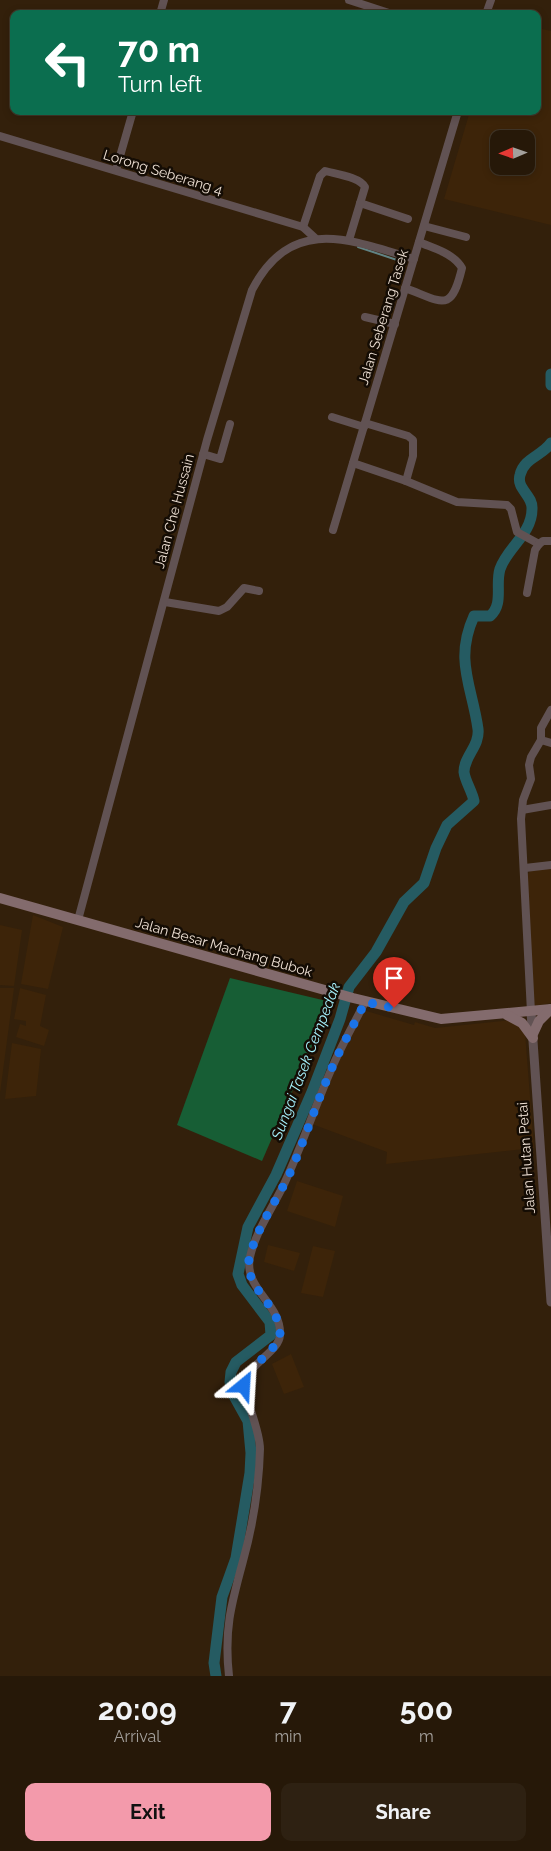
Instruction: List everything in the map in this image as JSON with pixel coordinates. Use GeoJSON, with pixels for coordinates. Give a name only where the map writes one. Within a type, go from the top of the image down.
{"type":"FeatureCollection","features":[{"type":"Feature","properties":{"kind":"main road","name":"Jalan Besar Machang Bubok"},"geometry":{"type":"LineString","coordinates":[[0,898],[365,1002],[441,1019],[531,1012]]}},
{"type":"Feature","properties":{"kind":"main road"},"geometry":{"type":"LineString","coordinates":[[531,1012],[551,1009]]}},
{"type":"Feature","properties":{"kind":"main road"},"geometry":{"type":"LineString","coordinates":[[506,1014],[522,1023],[533,1036],[539,1021],[551,1009]]}},
{"type":"Feature","properties":{"kind":"street"},"geometry":{"type":"LineString","coordinates":[[349,0],[380,10]]}},
{"type":"Feature","properties":{"kind":"street"},"geometry":{"type":"LineString","coordinates":[[116,170],[132,115]]}},
{"type":"Feature","properties":{"kind":"street","name":"Jalan Seberang Tasek"},"geometry":{"type":"LineString","coordinates":[[333,530],[457,115]]}},
{"type":"Feature","properties":{"kind":"street","name":"Lorong Seberang 4"},"geometry":{"type":"LineString","coordinates":[[0,136],[303,227],[316,238]]}},
{"type":"Feature","properties":{"kind":"street"},"geometry":{"type":"LineString","coordinates":[[303,227],[322,173],[325,171],[362,182],[365,187],[349,240]]}},
{"type":"Feature","properties":{"kind":"street"},"geometry":{"type":"LineString","coordinates":[[360,203],[408,219]]}},
{"type":"Feature","properties":{"kind":"street"},"geometry":{"type":"LineString","coordinates":[[424,226],[466,237]]}},
{"type":"Feature","properties":{"kind":"street","name":"Jalan Che Hussain"},"geometry":{"type":"LineString","coordinates":[[78,920],[204,454],[247,306],[256,283],[265,268],[277,256],[300,242],[316,238],[349,240],[414,260]]}},
{"type":"Feature","properties":{"kind":"street"},"geometry":{"type":"LineString","coordinates":[[405,288],[435,299],[447,301],[451,298],[458,284],[462,268],[453,256],[419,242]]}},
{"type":"Feature","properties":{"kind":"street"},"geometry":{"type":"LineString","coordinates":[[366,317],[395,324]]}},
{"type":"Feature","properties":{"kind":"street"},"geometry":{"type":"LineString","coordinates":[[332,417],[408,436],[413,440],[413,456],[406,481]]}},
{"type":"Feature","properties":{"kind":"street"},"geometry":{"type":"LineString","coordinates":[[204,454],[220,459],[230,424]]}},
{"type":"Feature","properties":{"kind":"street"},"geometry":{"type":"LineString","coordinates":[[353,463],[406,481],[457,502],[507,505],[511,508],[517,532],[539,544]]}},
{"type":"Feature","properties":{"kind":"street"},"geometry":{"type":"LineString","coordinates":[[527,593],[535,550],[543,541],[551,541]]}},
{"type":"Feature","properties":{"kind":"street"},"geometry":{"type":"LineString","coordinates":[[165,602],[219,611],[227,607],[244,588],[259,591]]}},
{"type":"Feature","properties":{"kind":"street"},"geometry":{"type":"LineString","coordinates":[[531,1012],[522,810],[523,800],[531,779],[529,765],[531,757],[541,740],[541,728],[551,710]]}},
{"type":"Feature","properties":{"kind":"street"},"geometry":{"type":"LineString","coordinates":[[541,740],[551,743]]}},
{"type":"Feature","properties":{"kind":"street"},"geometry":{"type":"LineString","coordinates":[[522,810],[551,805]]}},
{"type":"Feature","properties":{"kind":"street"},"geometry":{"type":"LineString","coordinates":[[525,868],[551,864]]}},
{"type":"Feature","properties":{"kind":"street"},"geometry":{"type":"LineString","coordinates":[[229,1676],[226,1650],[227,1626],[253,1512],[259,1465],[257,1425],[244,1386],[247,1375],[279,1341],[280,1335],[279,1326],[270,1306],[250,1279],[250,1256],[262,1225],[277,1200],[293,1165],[331,1070],[365,1002]]}},
{"type":"Feature","properties":{"kind":"street","name":"Jalan Hutan Petai"},"geometry":{"type":"LineString","coordinates":[[531,1012],[551,1302]]}},
{"type":"Feature","properties":{"kind":"shaded area"},"geometry":{"type":"Polygon","coordinates":[[[541,29],[551,31],[551,225],[444,199],[469,115],[541,115],[541,29]]]}},
{"type":"Feature","properties":{"kind":"shaded area"},"geometry":{"type":"Polygon","coordinates":[[[551,868],[551,1003],[534,1006],[527,875],[531,870],[551,868]]]}},
{"type":"Feature","properties":{"kind":"shaded area"},"geometry":{"type":"Polygon","coordinates":[[[33,915],[63,927],[48,989],[21,984],[33,915]]]}},
{"type":"Feature","properties":{"kind":"shaded area"},"geometry":{"type":"Polygon","coordinates":[[[0,925],[22,930],[14,986],[0,985],[0,925]]]}},
{"type":"Feature","properties":{"kind":"shaded area"},"geometry":{"type":"Polygon","coordinates":[[[0,988],[14,988],[0,1093],[0,988]]]}},
{"type":"Feature","properties":{"kind":"shaded area"},"geometry":{"type":"Polygon","coordinates":[[[20,988],[46,995],[40,1026],[49,1030],[44,1046],[16,1037],[20,1024],[26,1026],[26,1021],[14,1019],[20,988]]]}},
{"type":"Feature","properties":{"kind":"shaded area"},"geometry":{"type":"Polygon","coordinates":[[[363,1010],[414,1025],[415,1022],[435,1028],[512,1020],[525,1033],[534,1148],[386,1164],[387,1152],[312,1124],[337,1057],[363,1010]]]}},
{"type":"Feature","properties":{"kind":"shaded area"},"geometry":{"type":"Polygon","coordinates":[[[12,1043],[41,1049],[36,1096],[5,1099],[12,1043]]]}},
{"type":"Feature","properties":{"kind":"shaded area"},"geometry":{"type":"Polygon","coordinates":[[[297,1181],[343,1196],[335,1227],[287,1211],[297,1181]]]}},
{"type":"Feature","properties":{"kind":"shaded area"},"geometry":{"type":"Polygon","coordinates":[[[268,1245],[300,1253],[294,1271],[264,1262],[268,1245]]]}},
{"type":"Feature","properties":{"kind":"shaded area"},"geometry":{"type":"Polygon","coordinates":[[[313,1246],[335,1251],[323,1297],[301,1293],[313,1246]]]}},
{"type":"Feature","properties":{"kind":"shaded area"},"geometry":{"type":"Polygon","coordinates":[[[291,1354],[304,1387],[284,1394],[272,1364],[291,1354]]]}},
{"type":"Feature","properties":{"kind":"green space"},"geometry":{"type":"Polygon","coordinates":[[[230,978],[331,1002],[262,1161],[177,1125],[230,978]]]}},
{"type":"Feature","properties":{"kind":"waterway"},"geometry":{"type":"LineString","coordinates":[[358,247],[403,262]]}},
{"type":"Feature","properties":{"kind":"waterway","name":"Sungai Tasek Cempedak"},"geometry":{"type":"LineString","coordinates":[[551,374],[551,385]]}},
{"type":"Feature","properties":{"kind":"waterway","name":"Sungai Tasek Cempedak"},"geometry":{"type":"LineString","coordinates":[[216,1676],[214,1663],[222,1597],[236,1558],[250,1473],[251,1453],[248,1421],[233,1394],[230,1382],[231,1372],[236,1362],[271,1335],[270,1322],[242,1285],[238,1274],[248,1227],[276,1175],[312,1092],[340,1019],[349,987],[376,952],[404,902],[424,883],[436,848],[447,825],[474,801],[464,772],[466,761],[477,741],[478,735],[466,673],[465,646],[468,632],[474,616],[490,616],[497,606],[498,581],[503,561],[524,533],[531,518],[532,504],[520,484],[520,475],[525,465],[551,443]]}},
{"type":"Feature","properties":{"kind":"route"},"geometry":{"type":"LineString","coordinates":[[244,1386],[247,1375],[279,1341],[280,1335],[279,1326],[270,1306],[250,1279],[248,1268],[256,1239],[293,1165],[342,1045],[365,1002],[394,1008]]}}]}
